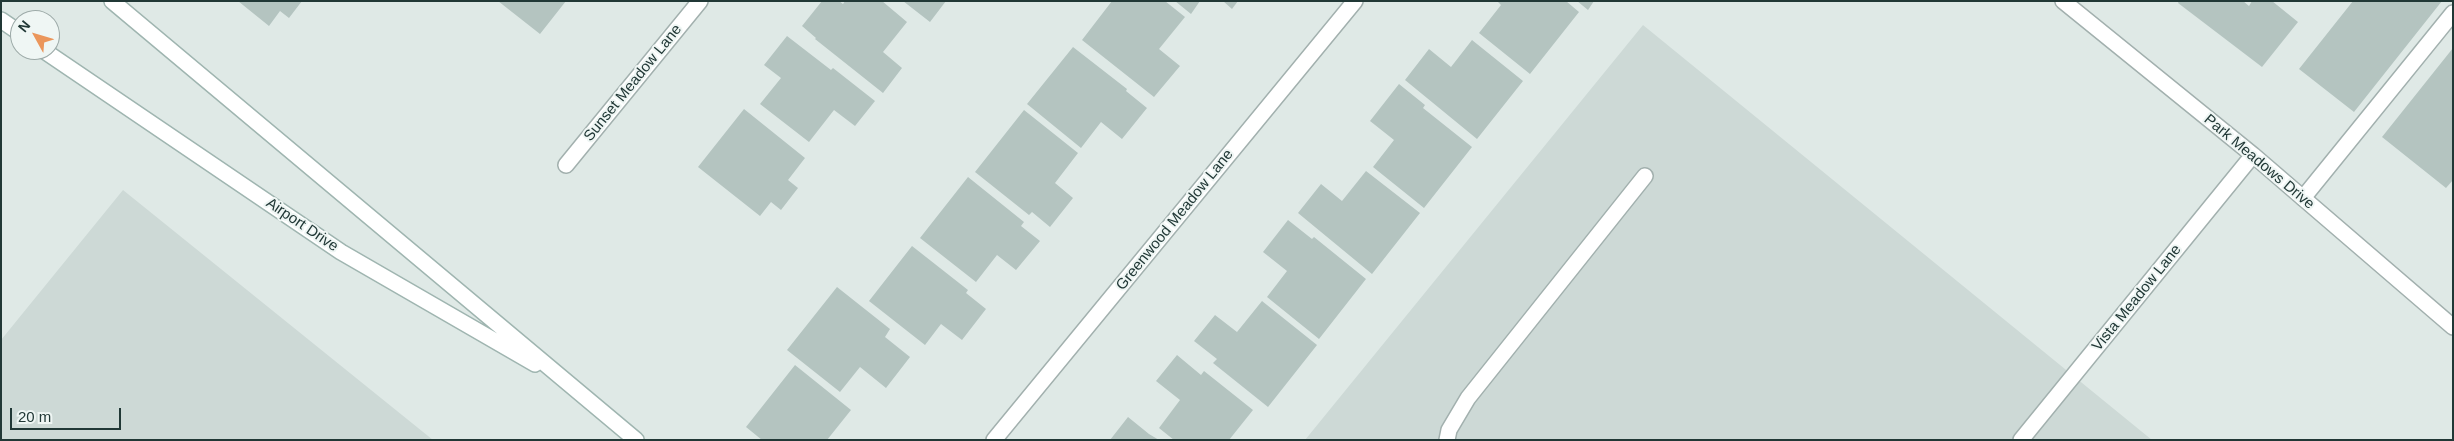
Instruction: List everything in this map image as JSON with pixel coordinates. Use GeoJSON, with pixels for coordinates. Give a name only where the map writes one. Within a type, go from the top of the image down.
{"type":"FeatureCollection","features":[{"type":"Feature","properties":{"kind":"street","name":"Sunset Meadow Lane"},"geometry":{"type":"LineString","coordinates":[[566,165],[700,1]]}},
{"type":"Feature","properties":{"kind":"street","name":"Greenwood Meadow Lane"},"geometry":{"type":"LineString","coordinates":[[994,440],[1355,1]]}},
{"type":"Feature","properties":{"kind":"street","name":"Park Meadows Drive"},"geometry":{"type":"LineString","coordinates":[[2063,1],[2253,156],[2453,327]]}},
{"type":"Feature","properties":{"kind":"street","name":"Airport Drive"},"geometry":{"type":"LineString","coordinates":[[112,2],[636,440]]}},
{"type":"Feature","properties":{"kind":"street"},"geometry":{"type":"LineString","coordinates":[[2303,198],[2453,13]]}},
{"type":"Feature","properties":{"kind":"street","name":"Airport Drive"},"geometry":{"type":"LineString","coordinates":[[58,60],[341,252],[570,385]]}},
{"type":"Feature","properties":{"kind":"street","name":"Vista Meadow Lane"},"geometry":{"type":"LineString","coordinates":[[2021,440],[2253,156]]}},
{"type":"Feature","properties":{"kind":"street"},"geometry":{"type":"LineString","coordinates":[[1447,440],[1449,430],[1468,398],[1645,176]]}},
{"type":"Feature","properties":{"kind":"shaded area"},"geometry":{"type":"Polygon","coordinates":[[[1643,25],[2152,440],[1305,440],[1643,25]]]}},
{"type":"Feature","properties":{"kind":"shaded area"},"geometry":{"type":"Polygon","coordinates":[[[123,190],[433,440],[1,440],[1,340],[123,190]]]}},
{"type":"Feature","properties":{"kind":"building"},"geometry":{"type":"Polygon","coordinates":[[[238,1],[302,1],[289,18],[280,11],[269,26],[238,1]]]}},
{"type":"Feature","properties":{"kind":"building"},"geometry":{"type":"Polygon","coordinates":[[[498,1],[566,1],[540,34],[498,1]]]}},
{"type":"Feature","properties":{"kind":"building"},"geometry":{"type":"Polygon","coordinates":[[[822,1],[839,1],[843,4],[845,1],[882,1],[907,22],[883,52],[902,68],[883,93],[815,39],[802,26],[822,1]]]}},
{"type":"Feature","properties":{"kind":"building"},"geometry":{"type":"Polygon","coordinates":[[[903,1],[946,1],[930,22],[903,1]]]}},
{"type":"Feature","properties":{"kind":"building"},"geometry":{"type":"Polygon","coordinates":[[[1112,1],[1165,1],[1185,17],[1159,49],[1180,66],[1154,97],[1082,40],[1112,1]]]}},
{"type":"Feature","properties":{"kind":"building"},"geometry":{"type":"Polygon","coordinates":[[[1175,1],[1200,1],[1191,14],[1175,1]]]}},
{"type":"Feature","properties":{"kind":"building"},"geometry":{"type":"Polygon","coordinates":[[[1223,1],[1238,1],[1232,9],[1223,1]]]}},
{"type":"Feature","properties":{"kind":"building"},"geometry":{"type":"Polygon","coordinates":[[[1497,1],[1566,1],[1579,12],[1530,74],[1479,33],[1501,5],[1497,1]]]}},
{"type":"Feature","properties":{"kind":"building"},"geometry":{"type":"Polygon","coordinates":[[[1577,1],[1594,1],[1588,10],[1577,1]]]}},
{"type":"Feature","properties":{"kind":"building"},"geometry":{"type":"Polygon","coordinates":[[[2179,1],[2243,1],[2249,6],[2252,1],[2272,1],[2298,22],[2262,67],[2178,3],[2179,1]]]}},
{"type":"Feature","properties":{"kind":"building"},"geometry":{"type":"Polygon","coordinates":[[[2353,1],[2442,1],[2354,112],[2299,69],[2353,1]]]}},
{"type":"Feature","properties":{"kind":"building"},"geometry":{"type":"Polygon","coordinates":[[[787,36],[831,70],[833,68],[875,101],[855,126],[834,110],[809,142],[760,104],[781,78],[764,65],[787,36]]]}},
{"type":"Feature","properties":{"kind":"building"},"geometry":{"type":"Polygon","coordinates":[[[1472,40],[1523,81],[1477,139],[1405,80],[1429,49],[1451,67],[1472,40]]]}},
{"type":"Feature","properties":{"kind":"building"},"geometry":{"type":"Polygon","coordinates":[[[1073,47],[1127,89],[1126,91],[1147,108],[1122,139],[1101,122],[1081,148],[1027,104],[1073,47]]]}},
{"type":"Feature","properties":{"kind":"building"},"geometry":{"type":"Polygon","coordinates":[[[2453,48],[2453,180],[2446,188],[2382,137],[2453,48]]]}},
{"type":"Feature","properties":{"kind":"building"},"geometry":{"type":"Polygon","coordinates":[[[1399,84],[1425,105],[1423,108],[1472,147],[1424,208],[1373,167],[1394,140],[1370,121],[1399,84]]]}},
{"type":"Feature","properties":{"kind":"building"},"geometry":{"type":"Polygon","coordinates":[[[744,109],[805,158],[788,180],[798,188],[781,210],[771,202],[760,216],[698,167],[744,109]]]}},
{"type":"Feature","properties":{"kind":"building"},"geometry":{"type":"Polygon","coordinates":[[[1024,110],[1078,153],[1055,183],[1073,198],[1050,227],[1032,212],[1029,215],[975,172],[1024,110]]]}},
{"type":"Feature","properties":{"kind":"building"},"geometry":{"type":"Polygon","coordinates":[[[1366,171],[1420,213],[1372,274],[1298,213],[1321,184],[1342,201],[1366,171]]]}},
{"type":"Feature","properties":{"kind":"building"},"geometry":{"type":"Polygon","coordinates":[[[968,177],[1024,222],[1021,226],[1040,241],[1016,270],[997,255],[976,282],[920,238],[968,177]]]}},
{"type":"Feature","properties":{"kind":"building"},"geometry":{"type":"Polygon","coordinates":[[[1288,220],[1312,239],[1314,237],[1366,279],[1319,339],[1267,297],[1287,271],[1263,252],[1288,220]]]}},
{"type":"Feature","properties":{"kind":"building"},"geometry":{"type":"Polygon","coordinates":[[[912,246],[968,290],[966,293],[986,309],[962,340],[941,324],[925,345],[869,301],[912,246]]]}},
{"type":"Feature","properties":{"kind":"building"},"geometry":{"type":"Polygon","coordinates":[[[837,287],[890,329],[885,337],[910,357],[886,388],[860,367],[840,392],[787,350],[837,287]]]}},
{"type":"Feature","properties":{"kind":"building"},"geometry":{"type":"Polygon","coordinates":[[[1262,301],[1317,345],[1268,407],[1213,363],[1217,359],[1194,341],[1215,315],[1237,332],[1262,301]]]}},
{"type":"Feature","properties":{"kind":"building"},"geometry":{"type":"Polygon","coordinates":[[[1177,355],[1201,375],[1204,371],[1253,410],[1229,440],[1174,440],[1159,428],[1180,400],[1156,381],[1177,355]]]}},
{"type":"Feature","properties":{"kind":"building"},"geometry":{"type":"Polygon","coordinates":[[[795,365],[851,410],[827,440],[762,440],[746,427],[795,365]]]}},
{"type":"Feature","properties":{"kind":"building"},"geometry":{"type":"Polygon","coordinates":[[[1128,417],[1149,434],[1159,440],[1110,440],[1128,417]]]}}]}
